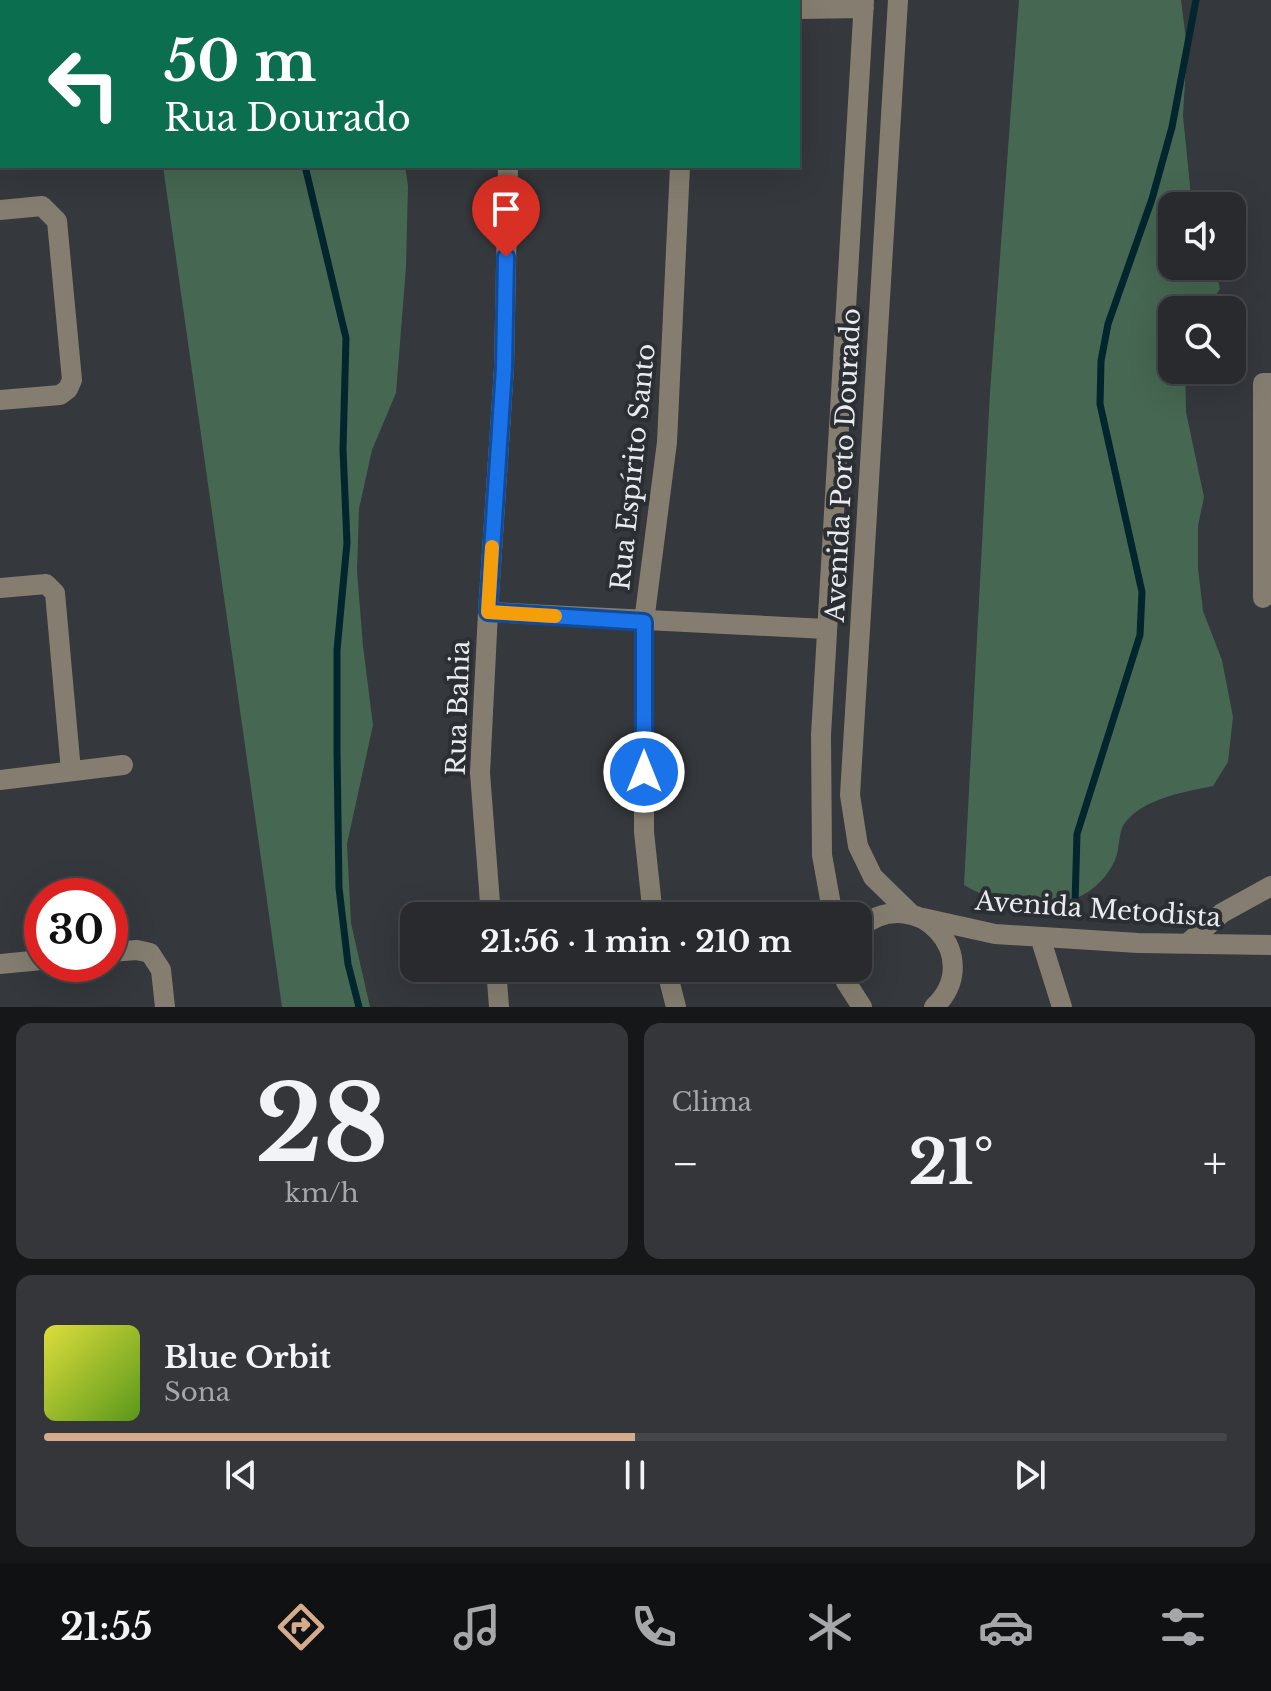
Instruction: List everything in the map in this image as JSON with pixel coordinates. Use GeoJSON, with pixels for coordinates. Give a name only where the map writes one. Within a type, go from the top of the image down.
{"type":"FeatureCollection","features":[{"type":"Feature","properties":{"kind":"street","name":"Avenida Porto Dourado"},"geometry":{"type":"LineString","coordinates":[[898,0],[850,795],[858,846],[873,877],[944,937],[953,965],[946,992],[934,1007]]}},
{"type":"Feature","properties":{"kind":"street","name":"Avenida Porto Dourado"},"geometry":{"type":"LineString","coordinates":[[830,902],[822,855],[820,799],[826,629],[864,4]]}},
{"type":"Feature","properties":{"kind":"street"},"geometry":{"type":"LineString","coordinates":[[800,9],[864,4]]}},
{"type":"Feature","properties":{"kind":"street","name":"Rua Bahia"},"geometry":{"type":"LineString","coordinates":[[490,902],[480,773],[504,368],[508,168]]}},
{"type":"Feature","properties":{"kind":"street","name":"Rua Espírito Santo"},"geometry":{"type":"LineString","coordinates":[[652,902],[644,832],[644,622],[667,442],[680,168]]}},
{"type":"Feature","properties":{"kind":"street"},"geometry":{"type":"LineString","coordinates":[[0,210],[42,206],[57,221],[72,380],[60,395],[0,400]]}},
{"type":"Feature","properties":{"kind":"street"},"geometry":{"type":"LineString","coordinates":[[1263,598],[1263,383],[1271,383]]}},
{"type":"Feature","properties":{"kind":"street"},"geometry":{"type":"LineString","coordinates":[[0,588],[46,584],[55,593],[71,771]]}},
{"type":"Feature","properties":{"kind":"street"},"geometry":{"type":"LineString","coordinates":[[488,612],[826,629]]}},
{"type":"Feature","properties":{"kind":"street"},"geometry":{"type":"LineString","coordinates":[[0,780],[123,765]]}},
{"type":"Feature","properties":{"kind":"street"},"geometry":{"type":"LineString","coordinates":[[1189,942],[1222,913],[1271,886]]}},
{"type":"Feature","properties":{"kind":"street"},"geometry":{"type":"LineString","coordinates":[[872,920],[882,914],[916,916]]}},
{"type":"Feature","properties":{"kind":"street","name":"Avenida Metodista"},"geometry":{"type":"LineString","coordinates":[[916,916],[995,934],[1138,943],[1271,945]]}},
{"type":"Feature","properties":{"kind":"street"},"geometry":{"type":"LineString","coordinates":[[1040,937],[1062,1007]]}},
{"type":"Feature","properties":{"kind":"street"},"geometry":{"type":"LineString","coordinates":[[128,951],[150,953],[161,970],[165,1007]]}},
{"type":"Feature","properties":{"kind":"street"},"geometry":{"type":"LineString","coordinates":[[0,964],[24,962]]}},
{"type":"Feature","properties":{"kind":"street"},"geometry":{"type":"LineString","coordinates":[[497,982],[499,1007]]}},
{"type":"Feature","properties":{"kind":"street"},"geometry":{"type":"LineString","coordinates":[[670,982],[676,1007]]}},
{"type":"Feature","properties":{"kind":"street"},"geometry":{"type":"LineString","coordinates":[[849,982],[855,1002]]}},
{"type":"Feature","properties":{"kind":"green space"},"geometry":{"type":"Polygon","coordinates":[[[1019,0],[1181,0],[1187,48],[1183,116],[1191,192],[1158,192],[1158,280],[1218,280],[1220,289],[1215,296],[1158,296],[1158,384],[1185,384],[1186,412],[1204,497],[1198,526],[1198,568],[1203,611],[1222,660],[1233,717],[1228,762],[1213,786],[1153,802],[1132,815],[1122,828],[1115,860],[1103,879],[1087,893],[1047,905],[1004,901],[964,885],[990,392],[1019,0]]]}},
{"type":"Feature","properties":{"kind":"green space"},"geometry":{"type":"Polygon","coordinates":[[[163,168],[405,168],[408,186],[406,267],[396,393],[372,450],[359,509],[357,571],[373,725],[347,844],[351,923],[370,1007],[282,1007],[163,168]]]}},
{"type":"Feature","properties":{"kind":"waterway"},"geometry":{"type":"LineString","coordinates":[[1075,903],[1077,834],[1140,635],[1142,592],[1100,404],[1101,361],[1108,324],[1152,199],[1172,127],[1196,0]]}},
{"type":"Feature","properties":{"kind":"waterway"},"geometry":{"type":"LineString","coordinates":[[305,168],[346,338],[343,449],[347,543],[337,650],[339,888],[348,964],[359,1007]]}},
{"type":"Feature","properties":{"kind":"slow traffic"},"geometry":{"type":"LineString","coordinates":[[492,547],[488,612],[555,616]]}},
{"type":"Feature","properties":{"kind":"route"},"geometry":{"type":"LineString","coordinates":[[506,257],[504,368],[488,612],[644,622],[644,772]]}}]}
